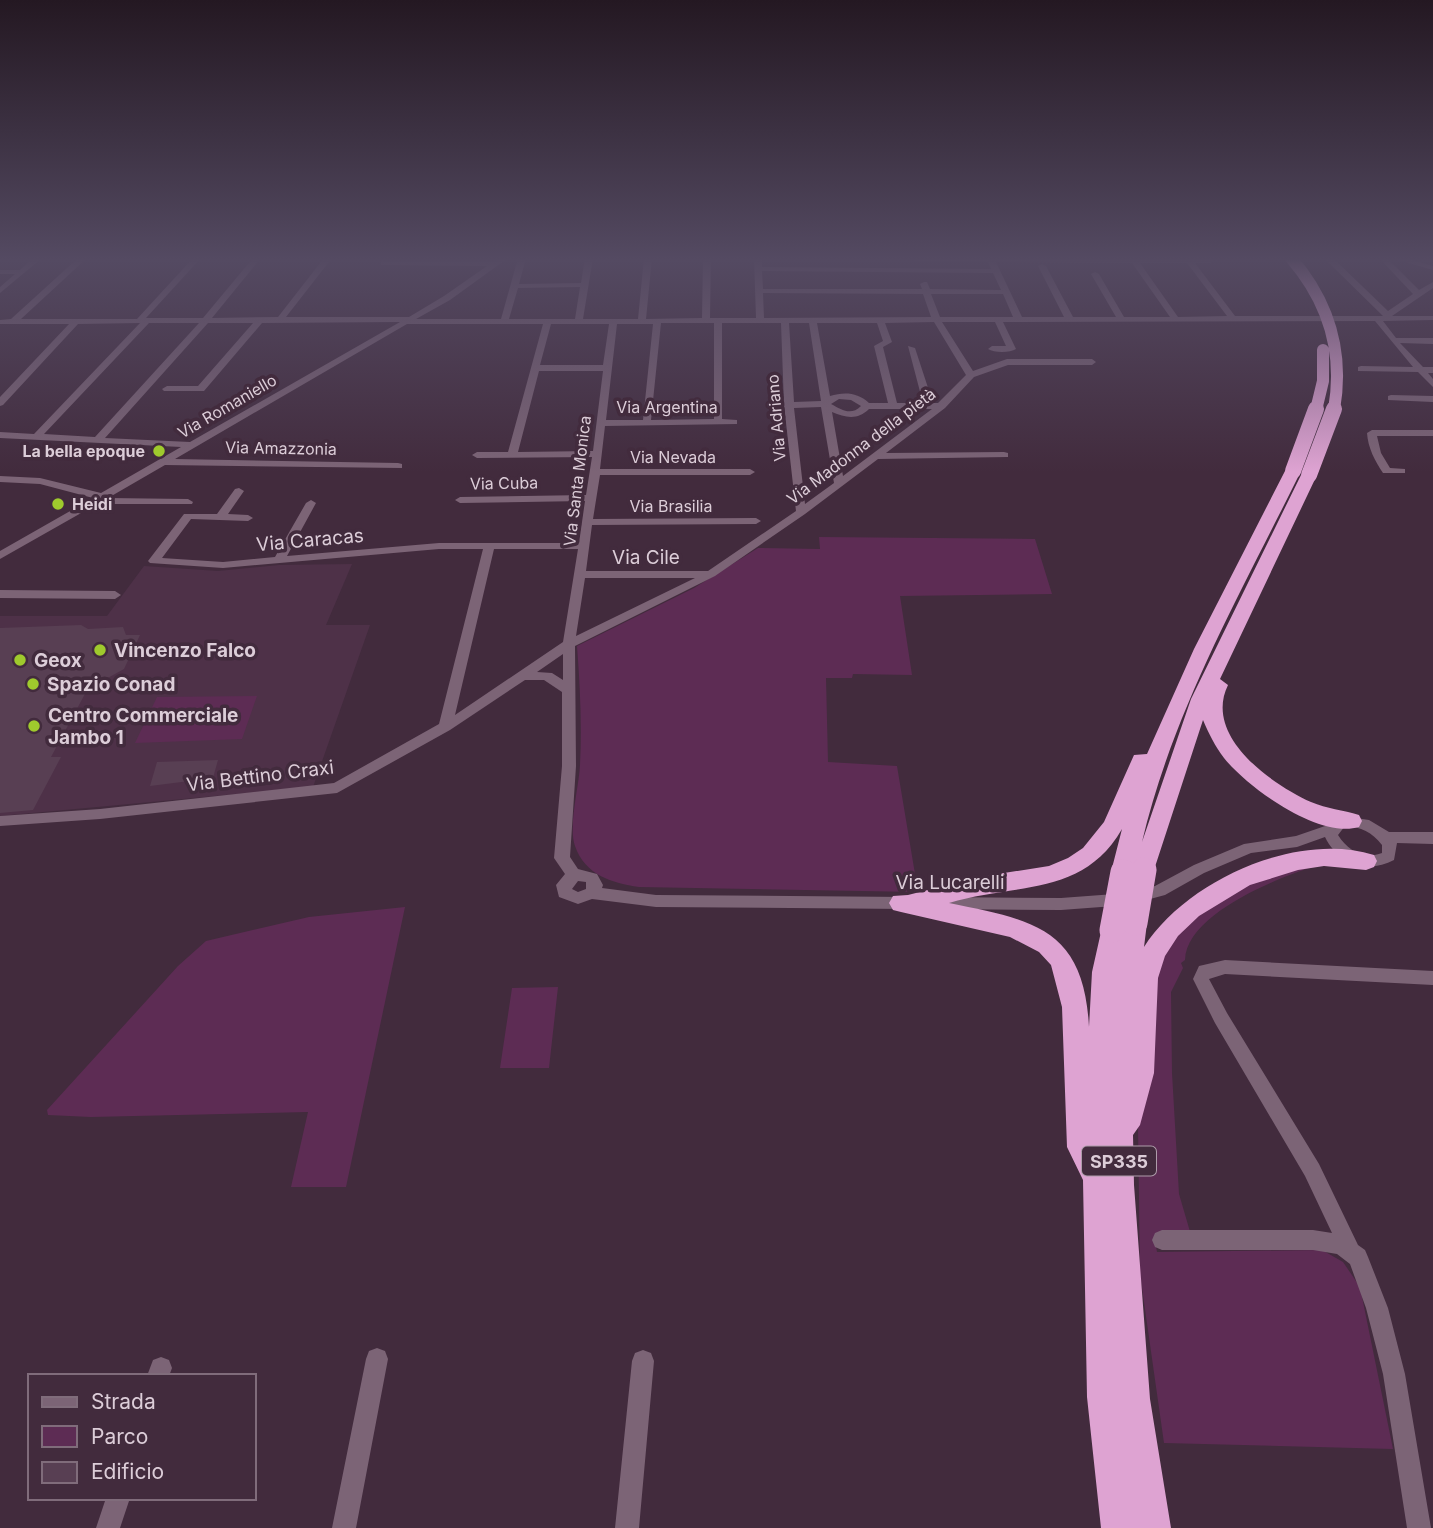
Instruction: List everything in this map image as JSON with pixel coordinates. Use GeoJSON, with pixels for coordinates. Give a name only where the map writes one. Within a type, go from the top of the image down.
{"type":"FeatureCollection","features":[{"type":"Feature","properties":{"kind":"highway","name":"SP335"},"geometry":{"type":"LineString","coordinates":[[1134,871],[1201,699],[1243,612],[1301,473],[1316,414],[1324,354],[1319,329]]}},
{"type":"Feature","properties":{"kind":"highway","name":"SP335"},"geometry":{"type":"LineString","coordinates":[[1119,1528],[1120,1046],[1124,926],[1134,871],[1138,809],[1166,735],[1211,633],[1333,415],[1337,363],[1331,329]]}},
{"type":"Feature","properties":{"kind":"highway"},"geometry":{"type":"LineString","coordinates":[[1243,612],[1240,632],[1211,701],[1216,727],[1228,749],[1257,778],[1288,800],[1342,825]]}},
{"type":"Feature","properties":{"kind":"highway"},"geometry":{"type":"LineString","coordinates":[[901,903],[941,898],[978,886],[1058,872],[1093,854],[1105,840],[1120,814],[1146,748],[1166,735]]}},
{"type":"Feature","properties":{"kind":"highway"},"geometry":{"type":"LineString","coordinates":[[1119,1150],[1140,1075],[1145,976],[1161,936],[1193,907],[1245,876],[1288,862],[1326,856],[1366,861]]}},
{"type":"Feature","properties":{"kind":"highway"},"geometry":{"type":"LineString","coordinates":[[901,903],[996,922],[1019,930],[1048,945],[1062,961],[1075,1007],[1081,1147],[1097,1179]]}},
{"type":"Feature","properties":{"kind":"highway","name":"SP335"},"geometry":{"type":"LineString","coordinates":[[1124,926],[1105,972],[1096,1133],[1101,1292],[1118,1398],[1153,1528]]}},
{"type":"Feature","properties":{"kind":"highway","name":"SP335"},"geometry":{"type":"LineString","coordinates":[[1101,1292],[1091,1329],[1109,1528]]}},
{"type":"Feature","properties":{"kind":"street"},"geometry":{"type":"LineString","coordinates":[[0,403],[68,329]]}},
{"type":"Feature","properties":{"kind":"street"},"geometry":{"type":"LineString","coordinates":[[35,438],[135,329]]}},
{"type":"Feature","properties":{"kind":"street"},"geometry":{"type":"LineString","coordinates":[[97,441],[198,329]]}},
{"type":"Feature","properties":{"kind":"street"},"geometry":{"type":"LineString","coordinates":[[167,389],[201,389],[252,329]]}},
{"type":"Feature","properties":{"kind":"street","name":"Via Romaniello"},"geometry":{"type":"LineString","coordinates":[[0,556],[399,329]]}},
{"type":"Feature","properties":{"kind":"street"},"geometry":{"type":"LineString","coordinates":[[512,455],[545,329]]}},
{"type":"Feature","properties":{"kind":"street","name":"Via Santa Monica"},"geometry":{"type":"LineString","coordinates":[[569,644],[585,547],[612,329]]}},
{"type":"Feature","properties":{"kind":"street"},"geometry":{"type":"LineString","coordinates":[[647,418],[656,329]]}},
{"type":"Feature","properties":{"kind":"street"},"geometry":{"type":"LineString","coordinates":[[718,329],[718,418]]}},
{"type":"Feature","properties":{"kind":"street","name":"Via Adriano"},"geometry":{"type":"LineString","coordinates":[[785,329],[789,405],[801,512]]}},
{"type":"Feature","properties":{"kind":"street"},"geometry":{"type":"LineString","coordinates":[[814,329],[839,484]]}},
{"type":"Feature","properties":{"kind":"street"},"geometry":{"type":"LineString","coordinates":[[883,329],[888,342],[878,346],[893,405]]}},
{"type":"Feature","properties":{"kind":"street"},"geometry":{"type":"LineString","coordinates":[[942,329],[971,375],[1007,362],[1092,362]]}},
{"type":"Feature","properties":{"kind":"street"},"geometry":{"type":"LineString","coordinates":[[992,349],[1012,349],[1002,329]]}},
{"type":"Feature","properties":{"kind":"street"},"geometry":{"type":"LineString","coordinates":[[1390,329],[1393,340],[1433,384]]}},
{"type":"Feature","properties":{"kind":"street"},"geometry":{"type":"LineString","coordinates":[[1393,340],[1433,341]]}},
{"type":"Feature","properties":{"kind":"street"},"geometry":{"type":"LineString","coordinates":[[911,348],[929,405]]}},
{"type":"Feature","properties":{"kind":"street"},"geometry":{"type":"LineString","coordinates":[[535,368],[609,369]]}},
{"type":"Feature","properties":{"kind":"street"},"geometry":{"type":"LineString","coordinates":[[1361,369],[1433,370]]}},
{"type":"Feature","properties":{"kind":"street","name":"Via Madonna della pietà"},"geometry":{"type":"LineString","coordinates":[[569,644],[711,574],[876,456],[942,405],[971,375]]}},
{"type":"Feature","properties":{"kind":"street"},"geometry":{"type":"LineString","coordinates":[[826,405],[829,400],[845,396],[862,400],[866,406]]}},
{"type":"Feature","properties":{"kind":"street"},"geometry":{"type":"LineString","coordinates":[[1391,398],[1433,399]]}},
{"type":"Feature","properties":{"kind":"street"},"geometry":{"type":"LineString","coordinates":[[789,405],[826,405],[832,411],[850,414],[862,411],[866,406],[942,405]]}},
{"type":"Feature","properties":{"kind":"street","name":"Via Argentina"},"geometry":{"type":"LineString","coordinates":[[600,423],[734,422]]}},
{"type":"Feature","properties":{"kind":"street"},"geometry":{"type":"LineString","coordinates":[[1401,471],[1387,471],[1371,440],[1371,433],[1433,433]]}},
{"type":"Feature","properties":{"kind":"street"},"geometry":{"type":"LineString","coordinates":[[0,435],[191,446]]}},
{"type":"Feature","properties":{"kind":"street"},"geometry":{"type":"LineString","coordinates":[[477,455],[597,454]]}},
{"type":"Feature","properties":{"kind":"street"},"geometry":{"type":"LineString","coordinates":[[876,456],[1004,455]]}},
{"type":"Feature","properties":{"kind":"street","name":"Via Amazzonia"},"geometry":{"type":"LineString","coordinates":[[163,462],[398,466]]}},
{"type":"Feature","properties":{"kind":"street","name":"Via Nevada"},"geometry":{"type":"LineString","coordinates":[[595,472],[750,472]]}},
{"type":"Feature","properties":{"kind":"street"},"geometry":{"type":"LineString","coordinates":[[0,479],[51,483],[99,499],[188,502]]}},
{"type":"Feature","properties":{"kind":"street"},"geometry":{"type":"LineString","coordinates":[[220,517],[239,491]]}},
{"type":"Feature","properties":{"kind":"street","name":"Via Cuba"},"geometry":{"type":"LineString","coordinates":[[460,500],[591,498]]}},
{"type":"Feature","properties":{"kind":"street"},"geometry":{"type":"LineString","coordinates":[[279,560],[311,503]]}},
{"type":"Feature","properties":{"kind":"street","name":"Via Caracas"},"geometry":{"type":"LineString","coordinates":[[248,518],[188,516],[154,561],[223,565],[439,546],[585,547]]}},
{"type":"Feature","properties":{"kind":"street","name":"Via Brasilia"},"geometry":{"type":"LineString","coordinates":[[587,522],[756,522]]}},
{"type":"Feature","properties":{"kind":"street"},"geometry":{"type":"LineString","coordinates":[[445,727],[489,546]]}},
{"type":"Feature","properties":{"kind":"street","name":"Via Cile"},"geometry":{"type":"LineString","coordinates":[[580,575],[711,574]]}},
{"type":"Feature","properties":{"kind":"street"},"geometry":{"type":"LineString","coordinates":[[0,594],[115,595]]}},
{"type":"Feature","properties":{"kind":"street","name":"Via Bettino Craxi"},"geometry":{"type":"LineString","coordinates":[[0,821],[100,814],[327,790],[354,779],[445,727],[569,644]]}},
{"type":"Feature","properties":{"kind":"street","name":"Via Lucarelli"},"geometry":{"type":"LineString","coordinates":[[569,644],[569,766],[562,858],[574,875],[592,878],[595,885],[592,893],[656,901],[1061,904],[1128,899],[1158,891],[1199,869],[1249,848],[1297,841],[1342,825]]}},
{"type":"Feature","properties":{"kind":"street"},"geometry":{"type":"LineString","coordinates":[[524,676],[547,676],[568,690]]}},
{"type":"Feature","properties":{"kind":"street"},"geometry":{"type":"LineString","coordinates":[[1339,848],[1331,835],[1342,825],[1370,825],[1386,837],[1391,850],[1389,856],[1383,860],[1366,861]]}},
{"type":"Feature","properties":{"kind":"street"},"geometry":{"type":"LineString","coordinates":[[1386,837],[1433,838]]}},
{"type":"Feature","properties":{"kind":"street","name":"Via Lucarelli"},"geometry":{"type":"LineString","coordinates":[[1297,841],[1339,848],[1366,861]]}},
{"type":"Feature","properties":{"kind":"street"},"geometry":{"type":"LineString","coordinates":[[1351,1252],[1312,1170],[1221,1018],[1201,979],[1205,971],[1225,967],[1433,978]]}},
{"type":"Feature","properties":{"kind":"street"},"geometry":{"type":"LineString","coordinates":[[1162,1240],[1313,1240],[1342,1245],[1358,1257],[1377,1308],[1394,1374],[1419,1528]]}},
{"type":"Feature","properties":{"kind":"street"},"geometry":{"type":"LineString","coordinates":[[344,1528],[377,1359]]}},
{"type":"Feature","properties":{"kind":"street"},"geometry":{"type":"LineString","coordinates":[[627,1528],[643,1361]]}},
{"type":"Feature","properties":{"kind":"street"},"geometry":{"type":"LineString","coordinates":[[108,1528],[117,1500]]}},
{"type":"Feature","properties":{"kind":"shaded area"},"geometry":{"type":"Polygon","coordinates":[[[352,564],[326,625],[370,625],[313,787],[0,816],[0,616],[107,616],[144,566],[218,571],[279,565],[352,564]]]}},
{"type":"Feature","properties":{"kind":"green space"},"geometry":{"type":"Polygon","coordinates":[[[819,537],[1035,539],[1052,594],[900,596],[912,675],[853,674],[852,678],[826,678],[828,762],[897,766],[918,892],[639,887],[610,880],[593,871],[580,856],[573,838],[581,750],[577,646],[694,588],[758,548],[820,549],[819,537]]]}},
{"type":"Feature","properties":{"kind":"green space"},"geometry":{"type":"Polygon","coordinates":[[[257,696],[242,739],[135,743],[157,697],[257,696]]]}},
{"type":"Feature","properties":{"kind":"green space"},"geometry":{"type":"Polygon","coordinates":[[[1312,867],[1277,880],[1235,901],[1200,928],[1189,944],[1185,960],[1181,963],[1183,968],[1171,992],[1172,1073],[1179,1194],[1191,1235],[1154,1235],[1157,1252],[1322,1250],[1343,1262],[1360,1287],[1393,1449],[1164,1443],[1140,1274],[1138,1125],[1152,989],[1165,948],[1195,917],[1261,877],[1312,867]]]}},
{"type":"Feature","properties":{"kind":"green space"},"geometry":{"type":"Polygon","coordinates":[[[405,907],[346,1187],[291,1187],[308,1112],[91,1117],[48,1115],[47,1110],[178,966],[206,941],[309,917],[405,907]]]}},
{"type":"Feature","properties":{"kind":"green space"},"geometry":{"type":"Polygon","coordinates":[[[558,987],[549,1068],[500,1068],[512,988],[558,987]]]}},
{"type":"Feature","properties":{"kind":"building","name":"Centro Commerciale Jambo 1"},"geometry":{"type":"Polygon","coordinates":[[[81,625],[88,629],[123,627],[126,635],[140,635],[124,669],[104,680],[95,690],[86,692],[51,757],[61,757],[33,810],[0,813],[0,628],[81,625]]]}},
{"type":"Feature","properties":{"kind":"building"},"geometry":{"type":"Polygon","coordinates":[[[218,760],[213,778],[150,786],[157,762],[218,760]]]}},
{"type":"Feature","properties":{"kind":"place","name":"La bella epoque"},"geometry":{"type":"Point","coordinates":[159,451]}},
{"type":"Feature","properties":{"kind":"place","name":"Heidi"},"geometry":{"type":"Point","coordinates":[58,504]}},
{"type":"Feature","properties":{"kind":"place","name":"Vincenzo Falco"},"geometry":{"type":"Point","coordinates":[100,650]}},
{"type":"Feature","properties":{"kind":"place","name":"Geox"},"geometry":{"type":"Point","coordinates":[20,660]}},
{"type":"Feature","properties":{"kind":"place","name":"Spazio Conad"},"geometry":{"type":"Point","coordinates":[33,684]}},
{"type":"Feature","properties":{"kind":"place","name":"Centro Commerciale Jambo 1"},"geometry":{"type":"Point","coordinates":[34,726]}}]}
